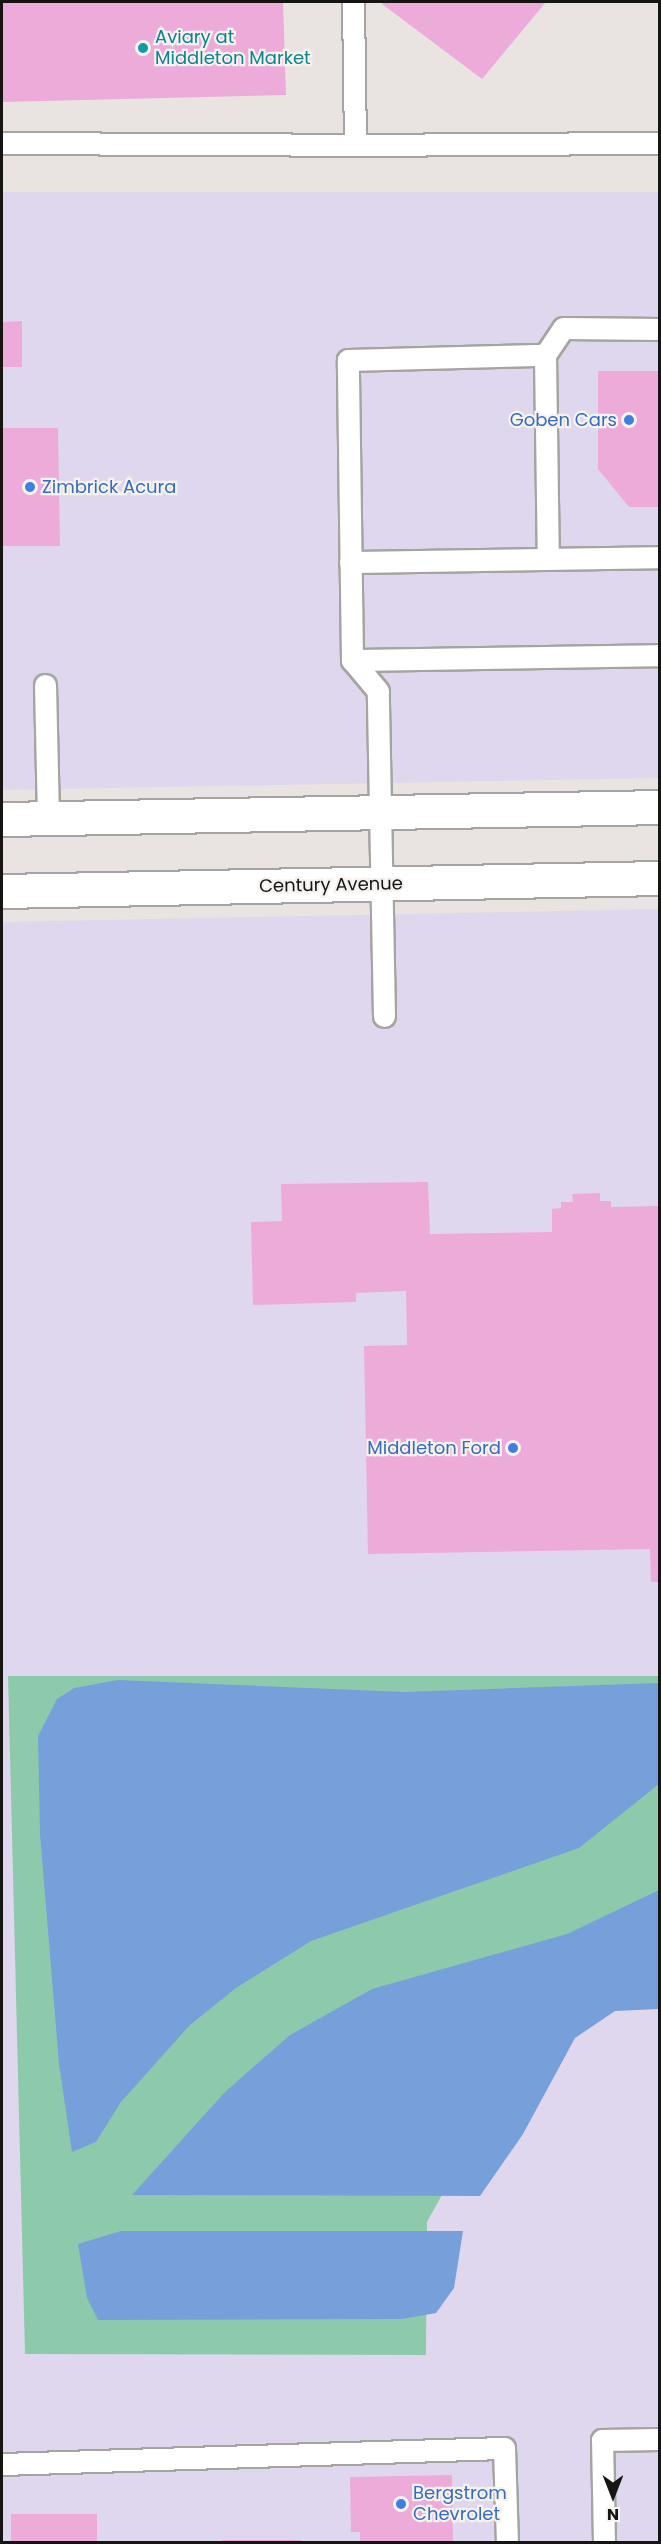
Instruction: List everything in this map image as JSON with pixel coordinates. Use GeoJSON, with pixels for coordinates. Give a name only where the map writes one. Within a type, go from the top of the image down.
{"type":"FeatureCollection","features":[{"type":"Feature","properties":{"kind":"main road"},"geometry":{"type":"LineString","coordinates":[[2,819],[660,807]]}},
{"type":"Feature","properties":{"kind":"main road","name":"Century Avenue"},"geometry":{"type":"LineString","coordinates":[[2,891],[660,878]]}},
{"type":"Feature","properties":{"kind":"lane"},"geometry":{"type":"LineString","coordinates":[[353,2],[355,145]]}},
{"type":"Feature","properties":{"kind":"lane"},"geometry":{"type":"LineString","coordinates":[[2,143],[355,145],[660,143]]}},
{"type":"Feature","properties":{"kind":"lane"},"geometry":{"type":"LineString","coordinates":[[548,559],[545,356],[563,328],[660,328]]}},
{"type":"Feature","properties":{"kind":"lane"},"geometry":{"type":"LineString","coordinates":[[384,1016],[378,692],[352,660],[348,360],[545,356]]}},
{"type":"Feature","properties":{"kind":"lane"},"geometry":{"type":"LineString","coordinates":[[350,562],[660,557]]}},
{"type":"Feature","properties":{"kind":"lane"},"geometry":{"type":"LineString","coordinates":[[352,660],[660,655]]}},
{"type":"Feature","properties":{"kind":"lane"},"geometry":{"type":"LineString","coordinates":[[45,685],[48,818]]}},
{"type":"Feature","properties":{"kind":"lane"},"geometry":{"type":"LineString","coordinates":[[604,2542],[602,2440],[660,2439]]}},
{"type":"Feature","properties":{"kind":"lane"},"geometry":{"type":"LineString","coordinates":[[2,2464],[504,2448],[507,2542]]}},
{"type":"Feature","properties":{"kind":"shaded area"},"geometry":{"type":"Polygon","coordinates":[[[2,192],[659,192],[659,778],[2,790],[2,192]]]}},
{"type":"Feature","properties":{"kind":"shaded area"},"geometry":{"type":"Polygon","coordinates":[[[659,909],[659,1676],[9,1676],[426,2355],[427,2222],[552,1997],[659,1995],[659,2542],[2,2542],[2,922],[659,909]]]}},
{"type":"Feature","properties":{"kind":"green space"},"geometry":{"type":"Polygon","coordinates":[[[8,1676],[659,1676],[659,1995],[552,1997],[427,2222],[426,2355],[25,2354],[8,1676]]]}},
{"type":"Feature","properties":{"kind":"water"},"geometry":{"type":"Polygon","coordinates":[[[118,1680],[404,1692],[659,1683],[659,1784],[579,1848],[311,1941],[236,1988],[190,2025],[121,2102],[96,2142],[72,2152],[59,2064],[40,1834],[38,1736],[57,1699],[74,1688],[118,1680]]]}},
{"type":"Feature","properties":{"kind":"water"},"geometry":{"type":"Polygon","coordinates":[[[659,1890],[659,2009],[615,2011],[575,2038],[523,2134],[480,2196],[132,2195],[225,2092],[290,2035],[372,1989],[567,1934],[659,1890]]]}},
{"type":"Feature","properties":{"kind":"water"},"geometry":{"type":"Polygon","coordinates":[[[121,2231],[463,2231],[454,2288],[436,2313],[402,2319],[98,2320],[87,2298],[78,2244],[121,2231]]]}},
{"type":"Feature","properties":{"kind":"building","name":"Aviary at Middleton Market"},"geometry":{"type":"Polygon","coordinates":[[[2,2],[283,2],[286,95],[2,102],[2,2]]]}},
{"type":"Feature","properties":{"kind":"building"},"geometry":{"type":"Polygon","coordinates":[[[384,2],[546,2],[482,79],[382,4],[384,2]]]}},
{"type":"Feature","properties":{"kind":"building"},"geometry":{"type":"Polygon","coordinates":[[[22,321],[22,367],[2,367],[2,322],[22,321]]]}},
{"type":"Feature","properties":{"kind":"building","name":"Goben Cars"},"geometry":{"type":"Polygon","coordinates":[[[598,371],[660,371],[660,507],[629,507],[598,469],[598,371]]]}},
{"type":"Feature","properties":{"kind":"building","name":"Zimbrick Acura"},"geometry":{"type":"Polygon","coordinates":[[[2,428],[58,428],[60,546],[2,546],[2,428]]]}},
{"type":"Feature","properties":{"kind":"building","name":"Middleton Ford"},"geometry":{"type":"Polygon","coordinates":[[[428,1182],[430,1234],[552,1232],[552,1209],[561,1208],[561,1202],[573,1202],[572,1194],[600,1193],[600,1201],[611,1201],[611,1207],[660,1206],[660,1582],[651,1582],[650,1549],[368,1554],[364,1346],[407,1345],[406,1291],[356,1293],[356,1302],[253,1305],[251,1222],[282,1221],[281,1184],[428,1182]]]}},
{"type":"Feature","properties":{"kind":"building","name":"Bergstrom Chevrolet"},"geometry":{"type":"Polygon","coordinates":[[[452,2475],[453,2542],[360,2542],[360,2532],[351,2532],[350,2477],[452,2475]]]}},
{"type":"Feature","properties":{"kind":"building"},"geometry":{"type":"Polygon","coordinates":[[[11,2514],[97,2514],[97,2542],[11,2542],[11,2514]]]}},
{"type":"Feature","properties":{"kind":"building"},"geometry":{"type":"Polygon","coordinates":[[[222,2540],[301,2540],[301,2542],[222,2542],[222,2540]]]}},
{"type":"Feature","properties":{"kind":"place","name":"Aviary at Middleton Market"},"geometry":{"type":"Point","coordinates":[143,48]}},
{"type":"Feature","properties":{"kind":"place","name":"Goben Cars"},"geometry":{"type":"Point","coordinates":[629,420]}},
{"type":"Feature","properties":{"kind":"place","name":"Zimbrick Acura"},"geometry":{"type":"Point","coordinates":[30,487]}},
{"type":"Feature","properties":{"kind":"place","name":"Middleton Ford"},"geometry":{"type":"Point","coordinates":[513,1448]}},
{"type":"Feature","properties":{"kind":"place","name":"Bergstrom Chevrolet"},"geometry":{"type":"Point","coordinates":[401,2504]}}]}
